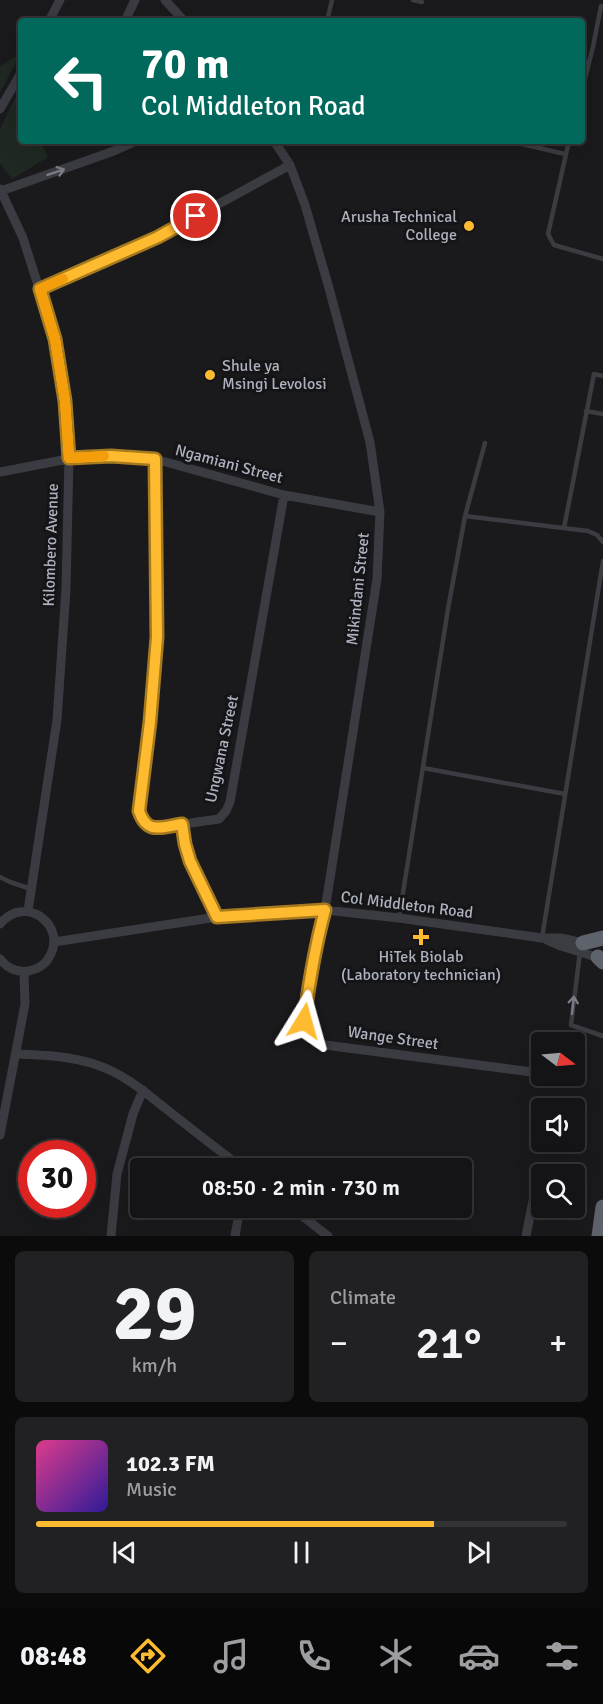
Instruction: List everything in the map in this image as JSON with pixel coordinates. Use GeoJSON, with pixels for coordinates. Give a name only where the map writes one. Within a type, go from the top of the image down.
{"type":"FeatureCollection","features":[{"type":"Feature","properties":{"kind":"highway"},"geometry":{"type":"LineString","coordinates":[[581,947],[603,938]]}},
{"type":"Feature","properties":{"kind":"highway"},"geometry":{"type":"LineString","coordinates":[[599,1236],[603,1207]]}},
{"type":"Feature","properties":{"kind":"street"},"geometry":{"type":"LineString","coordinates":[[51,18],[60,0]]}},
{"type":"Feature","properties":{"kind":"street"},"geometry":{"type":"LineString","coordinates":[[126,18],[135,0]]}},
{"type":"Feature","properties":{"kind":"street"},"geometry":{"type":"LineString","coordinates":[[165,0],[181,18]]}},
{"type":"Feature","properties":{"kind":"street"},"geometry":{"type":"LineString","coordinates":[[0,109],[18,78]]}},
{"type":"Feature","properties":{"kind":"street"},"geometry":{"type":"LineString","coordinates":[[1,190],[129,144]]}},
{"type":"Feature","properties":{"kind":"street","name":"Mikindani Street"},"geometry":{"type":"LineString","coordinates":[[276,144],[290,165],[308,215],[370,442],[380,512],[377,579],[325,910]]}},
{"type":"Feature","properties":{"kind":"street"},"geometry":{"type":"LineString","coordinates":[[40,289],[158,237],[290,165]]}},
{"type":"Feature","properties":{"kind":"street","name":"Kilombero Avenue"},"geometry":{"type":"LineString","coordinates":[[1,190],[23,238],[55,339],[65,401],[69,458],[66,589],[57,720],[28,911]]}},
{"type":"Feature","properties":{"kind":"street","name":"Ngamiani Street"},"geometry":{"type":"LineString","coordinates":[[0,472],[69,458],[111,456],[155,459],[284,495],[380,512]]}},
{"type":"Feature","properties":{"kind":"street","name":"Ungwana Street"},"geometry":{"type":"LineString","coordinates":[[155,459],[157,637],[139,811],[147,825],[156,828],[219,819],[230,802],[284,495]]}},
{"type":"Feature","properties":{"kind":"street"},"geometry":{"type":"LineString","coordinates":[[182,824],[190,861],[217,917]]}},
{"type":"Feature","properties":{"kind":"street","name":"Col Middleton Road"},"geometry":{"type":"LineString","coordinates":[[54,942],[217,917],[325,910],[542,938],[561,938],[602,958]]}},
{"type":"Feature","properties":{"kind":"street","name":"Wange Street"},"geometry":{"type":"LineString","coordinates":[[325,910],[312,965],[304,1021],[305,1030],[310,1037],[325,1045],[531,1072]]}},
{"type":"Feature","properties":{"kind":"street"},"geometry":{"type":"LineString","coordinates":[[0,924],[9,915],[28,911],[44,918],[50,925],[54,942],[52,953],[45,963],[35,970],[24,972],[16,970],[8,967],[0,959]]}},
{"type":"Feature","properties":{"kind":"street","name":"Col Middleton Road"},"geometry":{"type":"LineString","coordinates":[[542,938],[602,958]]}},
{"type":"Feature","properties":{"kind":"street"},"geometry":{"type":"LineString","coordinates":[[568,948],[581,947]]}},
{"type":"Feature","properties":{"kind":"street"},"geometry":{"type":"LineString","coordinates":[[0,1135],[25,1004],[24,972]]}},
{"type":"Feature","properties":{"kind":"street"},"geometry":{"type":"LineString","coordinates":[[16,1054],[77,1059],[117,1074],[143,1090],[230,1158]]}},
{"type":"Feature","properties":{"kind":"street"},"geometry":{"type":"LineString","coordinates":[[111,1236],[117,1174],[132,1114],[143,1090]]}},
{"type":"Feature","properties":{"kind":"street"},"geometry":{"type":"LineString","coordinates":[[526,1236],[531,1211]]}},
{"type":"Feature","properties":{"kind":"street"},"geometry":{"type":"LineString","coordinates":[[235,1236],[238,1218]]}},
{"type":"Feature","properties":{"kind":"street"},"geometry":{"type":"LineString","coordinates":[[305,1218],[328,1236]]}},
{"type":"Feature","properties":{"kind":"lane"},"geometry":{"type":"LineString","coordinates":[[328,18],[332,0]]}},
{"type":"Feature","properties":{"kind":"lane"},"geometry":{"type":"LineString","coordinates":[[413,0],[422,2]]}},
{"type":"Feature","properties":{"kind":"lane"},"geometry":{"type":"LineString","coordinates":[[585,78],[601,6]]}},
{"type":"Feature","properties":{"kind":"lane"},"geometry":{"type":"LineString","coordinates":[[523,144],[565,153]]}},
{"type":"Feature","properties":{"kind":"lane"},"geometry":{"type":"LineString","coordinates":[[568,144],[548,234],[554,245],[603,259]]}},
{"type":"Feature","properties":{"kind":"lane"},"geometry":{"type":"LineString","coordinates":[[564,528],[594,374],[603,376]]}},
{"type":"Feature","properties":{"kind":"lane"},"geometry":{"type":"LineString","coordinates":[[586,411],[603,414]]}},
{"type":"Feature","properties":{"kind":"lane"},"geometry":{"type":"LineString","coordinates":[[399,918],[448,609],[465,516],[485,443]]}},
{"type":"Feature","properties":{"kind":"lane"},"geometry":{"type":"LineString","coordinates":[[465,516],[588,531],[597,535],[603,542]]}},
{"type":"Feature","properties":{"kind":"lane"},"geometry":{"type":"LineString","coordinates":[[542,938],[603,561]]}},
{"type":"Feature","properties":{"kind":"lane"},"geometry":{"type":"LineString","coordinates":[[423,768],[565,794]]}},
{"type":"Feature","properties":{"kind":"lane"},"geometry":{"type":"LineString","coordinates":[[0,877],[31,889]]}},
{"type":"Feature","properties":{"kind":"lane"},"geometry":{"type":"LineString","coordinates":[[581,947],[571,1025],[603,1036]]}},
{"type":"Feature","properties":{"kind":"shaded area"},"geometry":{"type":"Polygon","coordinates":[[[18,55],[0,93],[0,66],[18,55]]]}},
{"type":"Feature","properties":{"kind":"shaded area"},"geometry":{"type":"Polygon","coordinates":[[[18,92],[18,144],[42,144],[48,157],[12,179],[0,163],[0,129],[18,92]]]}},
{"type":"Feature","properties":{"kind":"slow traffic"},"geometry":{"type":"LineString","coordinates":[[63,279],[40,289],[55,339],[65,401],[69,458],[104,456]]}},
{"type":"Feature","properties":{"kind":"place","name":"Arusha Technical College"},"geometry":{"type":"Point","coordinates":[469,226]}},
{"type":"Feature","properties":{"kind":"place","name":"Shule ya Msingi Levolosi"},"geometry":{"type":"Point","coordinates":[210,375]}},
{"type":"Feature","properties":{"kind":"place","name":"HiTek Biolab (Laboratory technician)"},"geometry":{"type":"Point","coordinates":[421,937]}},
{"type":"Feature","properties":{"kind":"route"},"geometry":{"type":"LineString","coordinates":[[196,216],[158,237],[40,289],[55,339],[65,401],[69,458],[111,456],[155,459],[157,637],[139,811],[147,825],[156,828],[182,824],[190,861],[217,917],[325,910],[316,942],[304,1021]]}}]}
